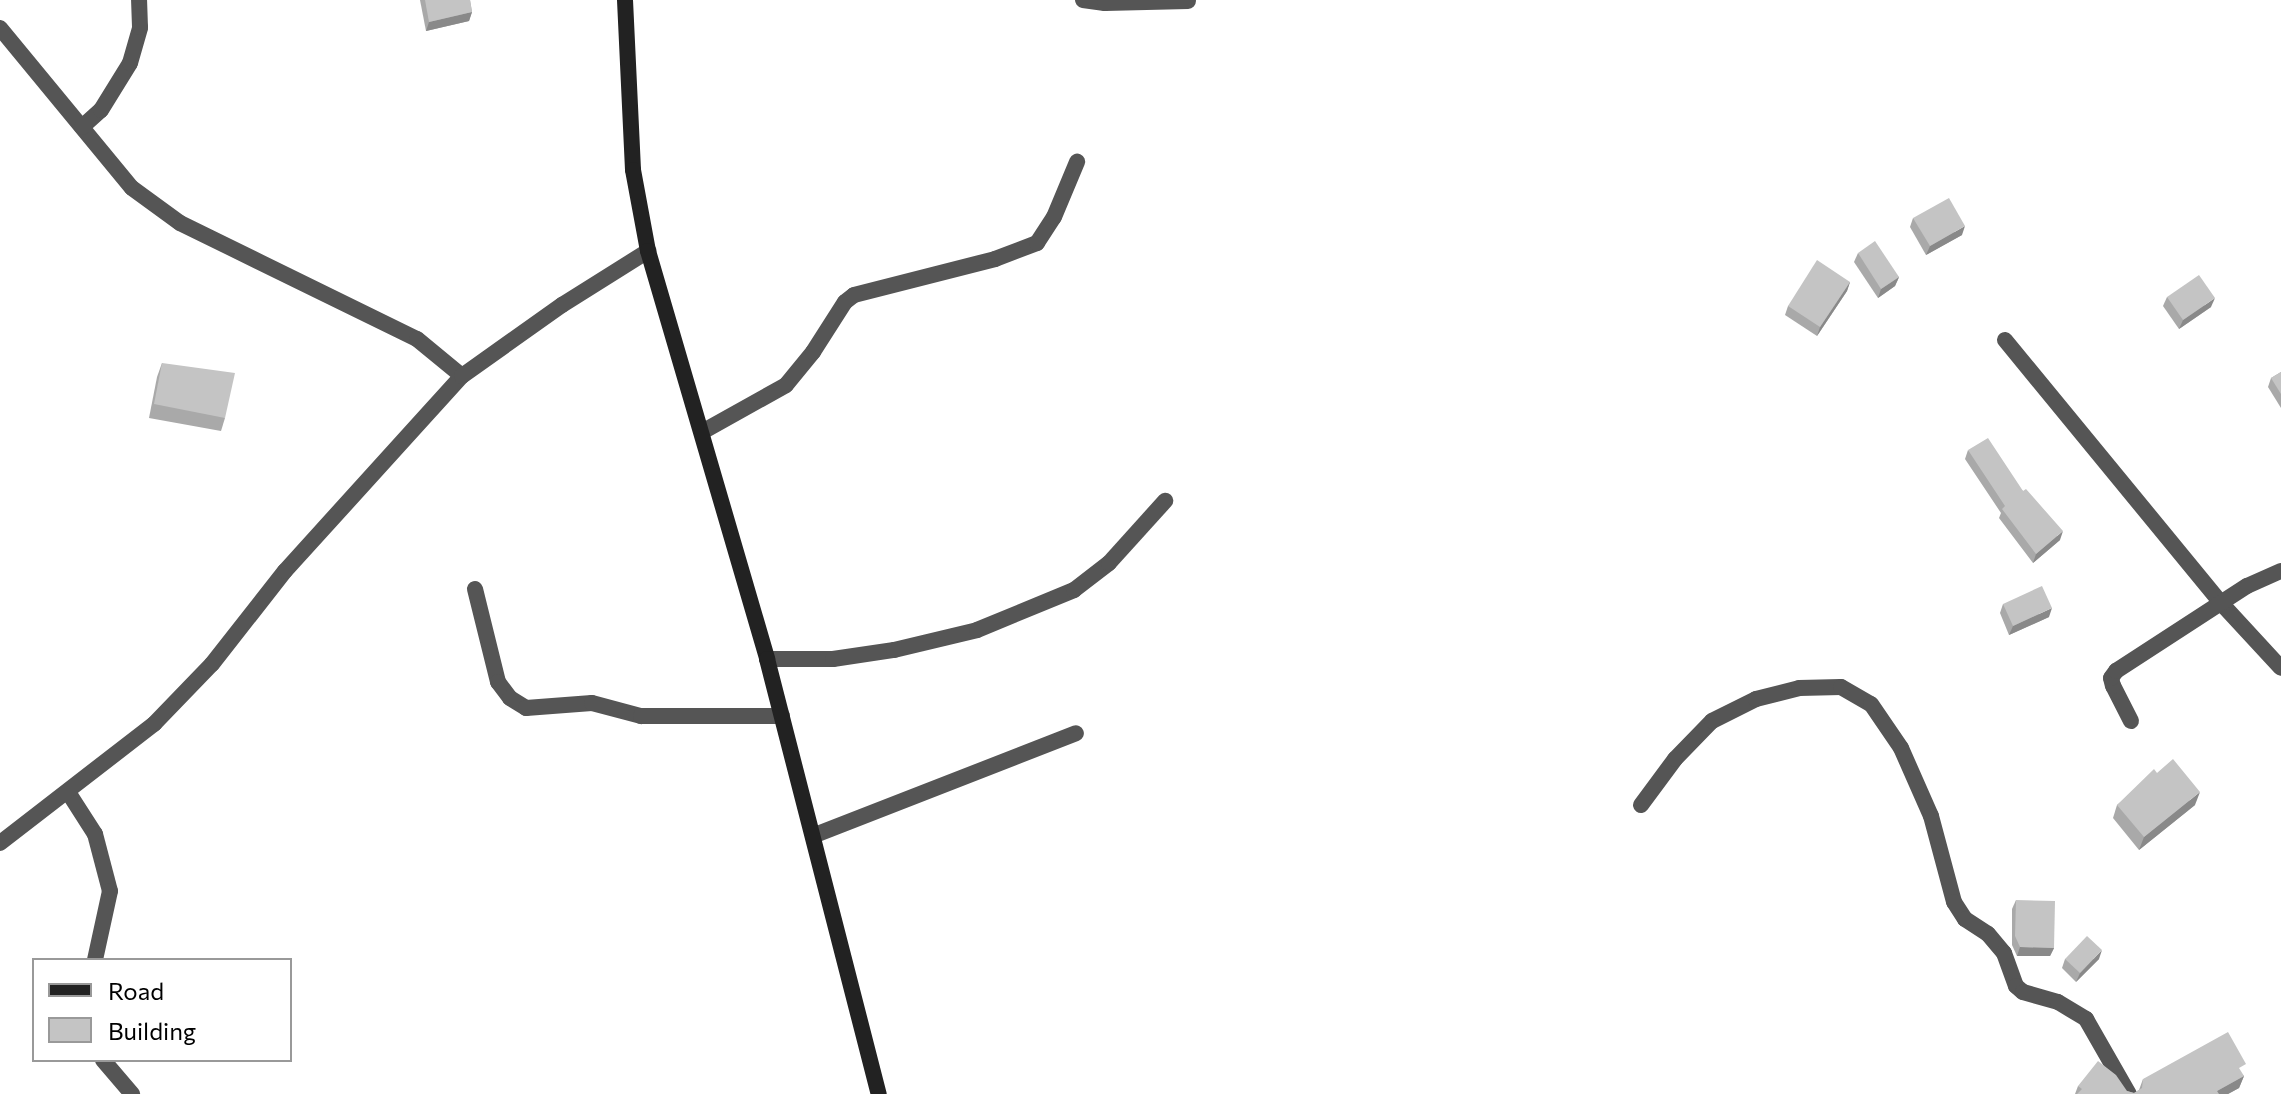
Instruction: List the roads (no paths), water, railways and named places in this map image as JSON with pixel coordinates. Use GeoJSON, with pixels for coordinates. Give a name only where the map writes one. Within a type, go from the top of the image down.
{"type":"FeatureCollection","features":[{"type":"Feature","properties":{"kind":"main road"},"geometry":{"type":"LineString","coordinates":[[625,0],[633,170],[648,251],[767,659],[815,835],[879,1094]]}},
{"type":"Feature","properties":{"kind":"street"},"geometry":{"type":"LineString","coordinates":[[82,127],[101,110],[130,63],[140,27],[139,0]]}},
{"type":"Feature","properties":{"kind":"street"},"geometry":{"type":"LineString","coordinates":[[1083,0],[1105,3],[1188,1]]}},
{"type":"Feature","properties":{"kind":"street"},"geometry":{"type":"LineString","coordinates":[[0,28],[132,188],[180,223],[417,339],[462,376]]}},
{"type":"Feature","properties":{"kind":"street"},"geometry":{"type":"LineString","coordinates":[[702,432],[786,385],[813,352],[845,302],[854,295],[995,259],[1037,243],[1054,217],[1077,162]]}},
{"type":"Feature","properties":{"kind":"street"},"geometry":{"type":"LineString","coordinates":[[0,843],[154,724],[212,664],[285,571],[462,376],[562,305],[648,251]]}},
{"type":"Feature","properties":{"kind":"street"},"geometry":{"type":"LineString","coordinates":[[2005,340],[2221,603],[2281,668]]}},
{"type":"Feature","properties":{"kind":"street"},"geometry":{"type":"LineString","coordinates":[[767,659],[833,659],[894,650],[977,630],[1074,590],[1109,563],[1165,501]]}},
{"type":"Feature","properties":{"kind":"street"},"geometry":{"type":"LineString","coordinates":[[2131,721],[2113,686],[2111,678],[2116,671],[2247,586],[2281,571]]}},
{"type":"Feature","properties":{"kind":"street"},"geometry":{"type":"LineString","coordinates":[[475,589],[498,682],[510,698],[526,708],[592,703],[641,716],[782,716]]}},
{"type":"Feature","properties":{"kind":"street"},"geometry":{"type":"LineString","coordinates":[[1641,805],[1675,759],[1712,721],[1756,699],[1799,688],[1841,687],[1871,704],[1901,748],[1931,816],[1954,902],[1965,919],[1988,934],[2004,953],[2016,986],[2023,992],[2058,1002],[2086,1019],[2129,1094]]}},
{"type":"Feature","properties":{"kind":"street"},"geometry":{"type":"LineString","coordinates":[[815,835],[1076,733]]}},
{"type":"Feature","properties":{"kind":"street"},"geometry":{"type":"LineString","coordinates":[[68,792],[95,834],[110,891],[95,958]]}},
{"type":"Feature","properties":{"kind":"street"},"geometry":{"type":"LineString","coordinates":[[105,1062],[132,1094]]}}]}
